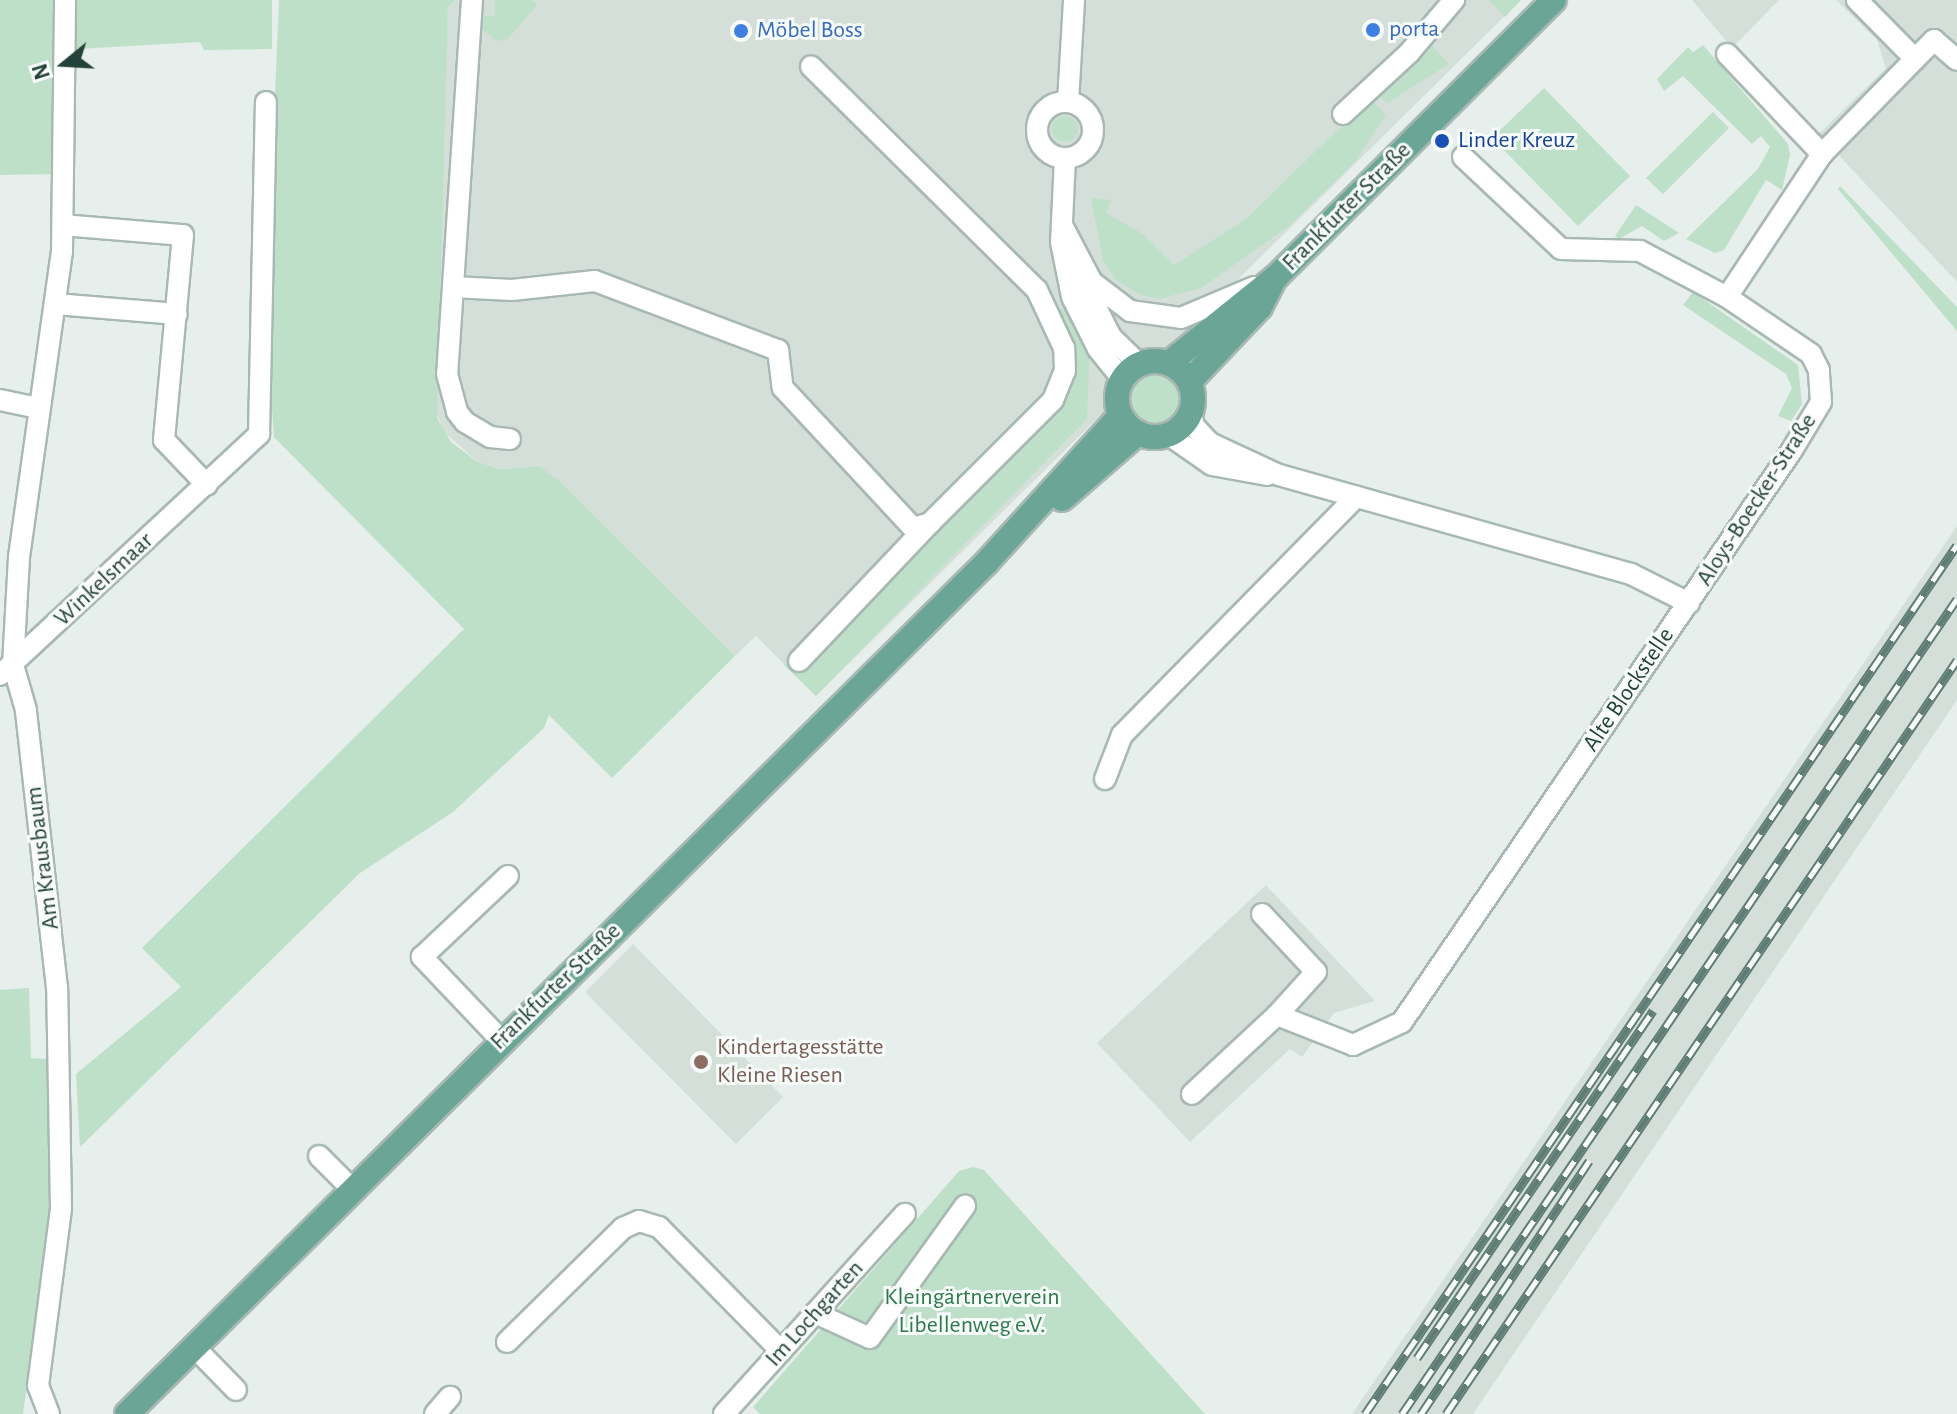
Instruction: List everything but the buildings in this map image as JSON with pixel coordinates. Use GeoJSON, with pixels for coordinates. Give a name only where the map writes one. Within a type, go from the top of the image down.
{"type":"FeatureCollection","features":[{"type":"Feature","properties":{"kind":"main road","name":"Frankfurter Straße"},"geometry":{"type":"LineString","coordinates":[[1169,363],[1276,277],[1554,0]]}},
{"type":"Feature","properties":{"kind":"main road","name":"Frankfurter Straße"},"geometry":{"type":"LineString","coordinates":[[1189,382],[1260,307],[1276,277]]}},
{"type":"Feature","properties":{"kind":"main road"},"geometry":{"type":"LineString","coordinates":[[1169,363],[1189,382],[1191,413],[1169,435],[1138,433],[1120,416],[1116,397],[1130,372],[1169,363]]}},
{"type":"Feature","properties":{"kind":"main road","name":"Frankfurter Straße"},"geometry":{"type":"LineString","coordinates":[[127,1414],[501,1040],[987,562],[1120,416]]}},
{"type":"Feature","properties":{"kind":"main road","name":"Frankfurter Straße"},"geometry":{"type":"LineString","coordinates":[[987,562],[1138,433]]}},
{"type":"Feature","properties":{"kind":"street","name":"Am Krausbaum"},"geometry":{"type":"LineString","coordinates":[[49,1414],[38,1386],[61,1208],[57,988],[26,710],[6,670],[39,408],[56,304],[63,225],[65,0]]}},
{"type":"Feature","properties":{"kind":"street"},"geometry":{"type":"LineString","coordinates":[[472,0],[447,374],[457,412],[490,437],[510,439]]}},
{"type":"Feature","properties":{"kind":"street"},"geometry":{"type":"LineString","coordinates":[[1068,102],[1074,0]]}},
{"type":"Feature","properties":{"kind":"street"},"geometry":{"type":"LineString","coordinates":[[1343,114],[1409,53],[1454,0]]}},
{"type":"Feature","properties":{"kind":"street"},"geometry":{"type":"LineString","coordinates":[[1857,0],[1915,59]]}},
{"type":"Feature","properties":{"kind":"street"},"geometry":{"type":"LineString","coordinates":[[1727,297],[1822,154],[1934,40],[1957,60]]}},
{"type":"Feature","properties":{"kind":"street"},"geometry":{"type":"LineString","coordinates":[[1727,54],[1822,154]]}},
{"type":"Feature","properties":{"kind":"street"},"geometry":{"type":"LineString","coordinates":[[799,661],[930,523],[1031,425],[1060,388],[1064,348],[1037,290],[811,66]]}},
{"type":"Feature","properties":{"kind":"street","name":"Winkelsmaar"},"geometry":{"type":"LineString","coordinates":[[6,670],[259,434],[266,102]]}},
{"type":"Feature","properties":{"kind":"street"},"geometry":{"type":"LineString","coordinates":[[1068,102],[1089,115],[1094,132],[1081,153],[1065,158],[1043,147],[1037,131],[1043,113],[1068,102]]}},
{"type":"Feature","properties":{"kind":"street","name":"Aloys-Boecker-Straße"},"geometry":{"type":"LineString","coordinates":[[1463,157],[1561,249],[1640,251],[1727,297],[1811,354],[1819,370],[1821,402],[1689,603]]}},
{"type":"Feature","properties":{"kind":"street"},"geometry":{"type":"LineString","coordinates":[[1065,158],[1061,242],[1072,297],[1098,349],[1130,372]]}},
{"type":"Feature","properties":{"kind":"street"},"geometry":{"type":"LineString","coordinates":[[63,225],[183,235],[164,440],[207,485]]}},
{"type":"Feature","properties":{"kind":"street"},"geometry":{"type":"LineString","coordinates":[[1063,227],[1098,316],[1130,372]]}},
{"type":"Feature","properties":{"kind":"street"},"geometry":{"type":"LineString","coordinates":[[1077,260],[1109,299],[1155,318],[1181,318],[1276,277]]}},
{"type":"Feature","properties":{"kind":"street"},"geometry":{"type":"LineString","coordinates":[[453,287],[512,290],[595,281],[778,350],[783,388],[913,528],[930,523]]}},
{"type":"Feature","properties":{"kind":"street"},"geometry":{"type":"LineString","coordinates":[[1037,290],[1072,297]]}},
{"type":"Feature","properties":{"kind":"street"},"geometry":{"type":"LineString","coordinates":[[56,304],[177,314]]}},
{"type":"Feature","properties":{"kind":"street"},"geometry":{"type":"LineString","coordinates":[[0,400],[39,408]]}},
{"type":"Feature","properties":{"kind":"street","name":"Alte Blockstelle"},"geometry":{"type":"LineString","coordinates":[[1191,413],[1194,426],[1210,443],[1279,475]]}},
{"type":"Feature","properties":{"kind":"street","name":"Alte Blockstelle"},"geometry":{"type":"LineString","coordinates":[[1169,435],[1212,465],[1279,475],[1631,574],[1689,603],[1402,1022],[1353,1045],[1277,1015]]}},
{"type":"Feature","properties":{"kind":"street"},"geometry":{"type":"LineString","coordinates":[[1105,779],[1122,735],[1356,497]]}},
{"type":"Feature","properties":{"kind":"street"},"geometry":{"type":"LineString","coordinates":[[0,645],[6,670]]}},
{"type":"Feature","properties":{"kind":"street"},"geometry":{"type":"LineString","coordinates":[[501,1040],[422,957],[508,876]]}},
{"type":"Feature","properties":{"kind":"street"},"geometry":{"type":"LineString","coordinates":[[1192,1094],[1277,1015],[1316,972],[1262,914]]}},
{"type":"Feature","properties":{"kind":"street"},"geometry":{"type":"LineString","coordinates":[[319,1156],[352,1189]]}},
{"type":"Feature","properties":{"kind":"street"},"geometry":{"type":"LineString","coordinates":[[815,1313],[870,1338],[965,1206]]}},
{"type":"Feature","properties":{"kind":"street","name":"Im Lochgarten"},"geometry":{"type":"LineString","coordinates":[[724,1414],[905,1214]]}},
{"type":"Feature","properties":{"kind":"street"},"geometry":{"type":"LineString","coordinates":[[507,1342],[623,1228],[639,1221],[659,1227],[781,1351]]}},
{"type":"Feature","properties":{"kind":"street"},"geometry":{"type":"LineString","coordinates":[[194,1347],[236,1390]]}},
{"type":"Feature","properties":{"kind":"street"},"geometry":{"type":"LineString","coordinates":[[435,1414],[450,1397]]}},
{"type":"Feature","properties":{"kind":"shaded area"},"geometry":{"type":"Polygon","coordinates":[[[456,0],[1521,0],[816,696],[756,636],[735,656],[539,466],[500,469],[478,462],[443,431],[435,409],[436,348],[448,7],[456,0]]]}},
{"type":"Feature","properties":{"kind":"shaded area"},"geometry":{"type":"Polygon","coordinates":[[[1692,0],[1779,0],[1732,48],[1692,0]]]}},
{"type":"Feature","properties":{"kind":"shaded area"},"geometry":{"type":"Polygon","coordinates":[[[1836,0],[1957,0],[1957,282],[1819,134],[1886,68],[1877,40],[1836,0]]]}},
{"type":"Feature","properties":{"kind":"shaded area"},"geometry":{"type":"Polygon","coordinates":[[[1957,526],[1957,700],[1473,1414],[1352,1414],[1957,526]]]}},
{"type":"Feature","properties":{"kind":"shaded area"},"geometry":{"type":"Polygon","coordinates":[[[1266,885],[1375,1001],[1334,1013],[1302,1057],[1290,1049],[1190,1142],[1097,1043],[1266,885]]]}},
{"type":"Feature","properties":{"kind":"shaded area","name":"Kindertagesstätte Kleine Riesen"},"geometry":{"type":"Polygon","coordinates":[[[633,944],[783,1097],[736,1144],[585,992],[633,944]]]}},
{"type":"Feature","properties":{"kind":"green space"},"geometry":{"type":"Polygon","coordinates":[[[0,0],[53,0],[56,174],[0,175],[0,0]]]}},
{"type":"Feature","properties":{"kind":"green space"},"geometry":{"type":"Polygon","coordinates":[[[75,0],[272,0],[272,49],[204,50],[200,42],[77,49],[75,0]]]}},
{"type":"Feature","properties":{"kind":"green space"},"geometry":{"type":"Polygon","coordinates":[[[279,0],[456,0],[448,7],[437,418],[451,442],[478,462],[500,469],[539,466],[558,480],[735,656],[612,778],[549,715],[544,728],[453,812],[360,873],[80,1147],[76,1074],[181,987],[142,948],[464,629],[274,437],[272,409],[262,404],[279,0]]]}},
{"type":"Feature","properties":{"kind":"green space"},"geometry":{"type":"Polygon","coordinates":[[[495,0],[533,0],[537,5],[508,39],[497,41],[481,29],[481,16],[495,16],[495,0]]]}},
{"type":"Feature","properties":{"kind":"green space"},"geometry":{"type":"Polygon","coordinates":[[[1489,0],[1521,0],[1505,17],[1489,0]]]}},
{"type":"Feature","properties":{"kind":"green space"},"geometry":{"type":"Polygon","coordinates":[[[1425,38],[1449,64],[1387,103],[1376,93],[1425,38]]]}},
{"type":"Feature","properties":{"kind":"green space"},"geometry":{"type":"Polygon","coordinates":[[[1703,45],[1788,144],[1790,155],[1782,190],[1766,180],[1724,250],[1715,253],[1686,239],[1758,169],[1770,147],[1761,136],[1752,144],[1683,76],[1664,91],[1657,79],[1688,47],[1693,52],[1703,45]]]}},
{"type":"Feature","properties":{"kind":"green space"},"geometry":{"type":"Polygon","coordinates":[[[1544,88],[1630,176],[1578,226],[1492,138],[1544,88]]]}},
{"type":"Feature","properties":{"kind":"green space"},"geometry":{"type":"Polygon","coordinates":[[[1370,98],[1386,115],[1355,162],[1288,227],[1201,288],[1160,299],[1140,295],[1115,279],[1103,261],[1091,198],[1111,200],[1106,213],[1143,234],[1174,265],[1246,219],[1370,98]]]}},
{"type":"Feature","properties":{"kind":"green space"},"geometry":{"type":"Polygon","coordinates":[[[1713,112],[1729,128],[1663,194],[1646,178],[1713,112]]]}},
{"type":"Feature","properties":{"kind":"green space"},"geometry":{"type":"Polygon","coordinates":[[[1065,116],[1074,120],[1078,129],[1074,138],[1065,142],[1056,138],[1052,129],[1056,120],[1065,116]]]}},
{"type":"Feature","properties":{"kind":"green space"},"geometry":{"type":"Polygon","coordinates":[[[1840,186],[1957,307],[1957,331],[1838,189],[1840,186]]]}},
{"type":"Feature","properties":{"kind":"green space"},"geometry":{"type":"Polygon","coordinates":[[[1636,205],[1679,233],[1664,241],[1642,226],[1619,239],[1615,236],[1636,205]]]}},
{"type":"Feature","properties":{"kind":"green space"},"geometry":{"type":"Polygon","coordinates":[[[1693,292],[1798,365],[1802,404],[1791,421],[1778,416],[1792,388],[1786,374],[1683,305],[1693,292]]]}},
{"type":"Feature","properties":{"kind":"green space"},"geometry":{"type":"Polygon","coordinates":[[[1055,307],[1073,313],[1090,348],[1087,419],[816,696],[784,665],[907,545],[923,547],[1058,409],[1074,367],[1055,307]]]}},
{"type":"Feature","properties":{"kind":"green space"},"geometry":{"type":"Polygon","coordinates":[[[1155,367],[1167,369],[1178,376],[1185,387],[1185,411],[1178,422],[1167,429],[1155,431],[1143,429],[1132,422],[1125,411],[1123,399],[1125,387],[1132,376],[1143,369],[1155,367]]]}},
{"type":"Feature","properties":{"kind":"green space"},"geometry":{"type":"Polygon","coordinates":[[[29,988],[31,1058],[47,1059],[52,1097],[50,1212],[23,1414],[0,1414],[0,990],[29,988]]]}},
{"type":"Feature","properties":{"kind":"green space","name":"Kleingärtnerverein Libellenweg e.V."},"geometry":{"type":"Polygon","coordinates":[[[973,1167],[984,1170],[1205,1414],[760,1414],[753,1407],[959,1171],[973,1167]]]}},
{"type":"Feature","properties":{"kind":"railway"},"geometry":{"type":"LineString","coordinates":[[1365,1414],[1957,545]]}},
{"type":"Feature","properties":{"kind":"railway"},"geometry":{"type":"LineString","coordinates":[[1402,1414],[1957,599]]}},
{"type":"Feature","properties":{"kind":"railway"},"geometry":{"type":"LineString","coordinates":[[1446,1414],[1957,660]]}},
{"type":"Feature","properties":{"kind":"railway"},"geometry":{"type":"LineString","coordinates":[[1417,1358],[1653,1011]]}},
{"type":"Feature","properties":{"kind":"railway"},"geometry":{"type":"LineString","coordinates":[[1421,1414],[1589,1161]]}},
{"type":"Feature","properties":{"kind":"place","name":"porta"},"geometry":{"type":"Point","coordinates":[1373,30]}},
{"type":"Feature","properties":{"kind":"place","name":"Möbel Boss"},"geometry":{"type":"Point","coordinates":[741,31]}},
{"type":"Feature","properties":{"kind":"place","name":"Linder Kreuz"},"geometry":{"type":"Point","coordinates":[1442,141]}},
{"type":"Feature","properties":{"kind":"place","name":"Kindertagesstätte Kleine Riesen"},"geometry":{"type":"Point","coordinates":[701,1062]}}]}
